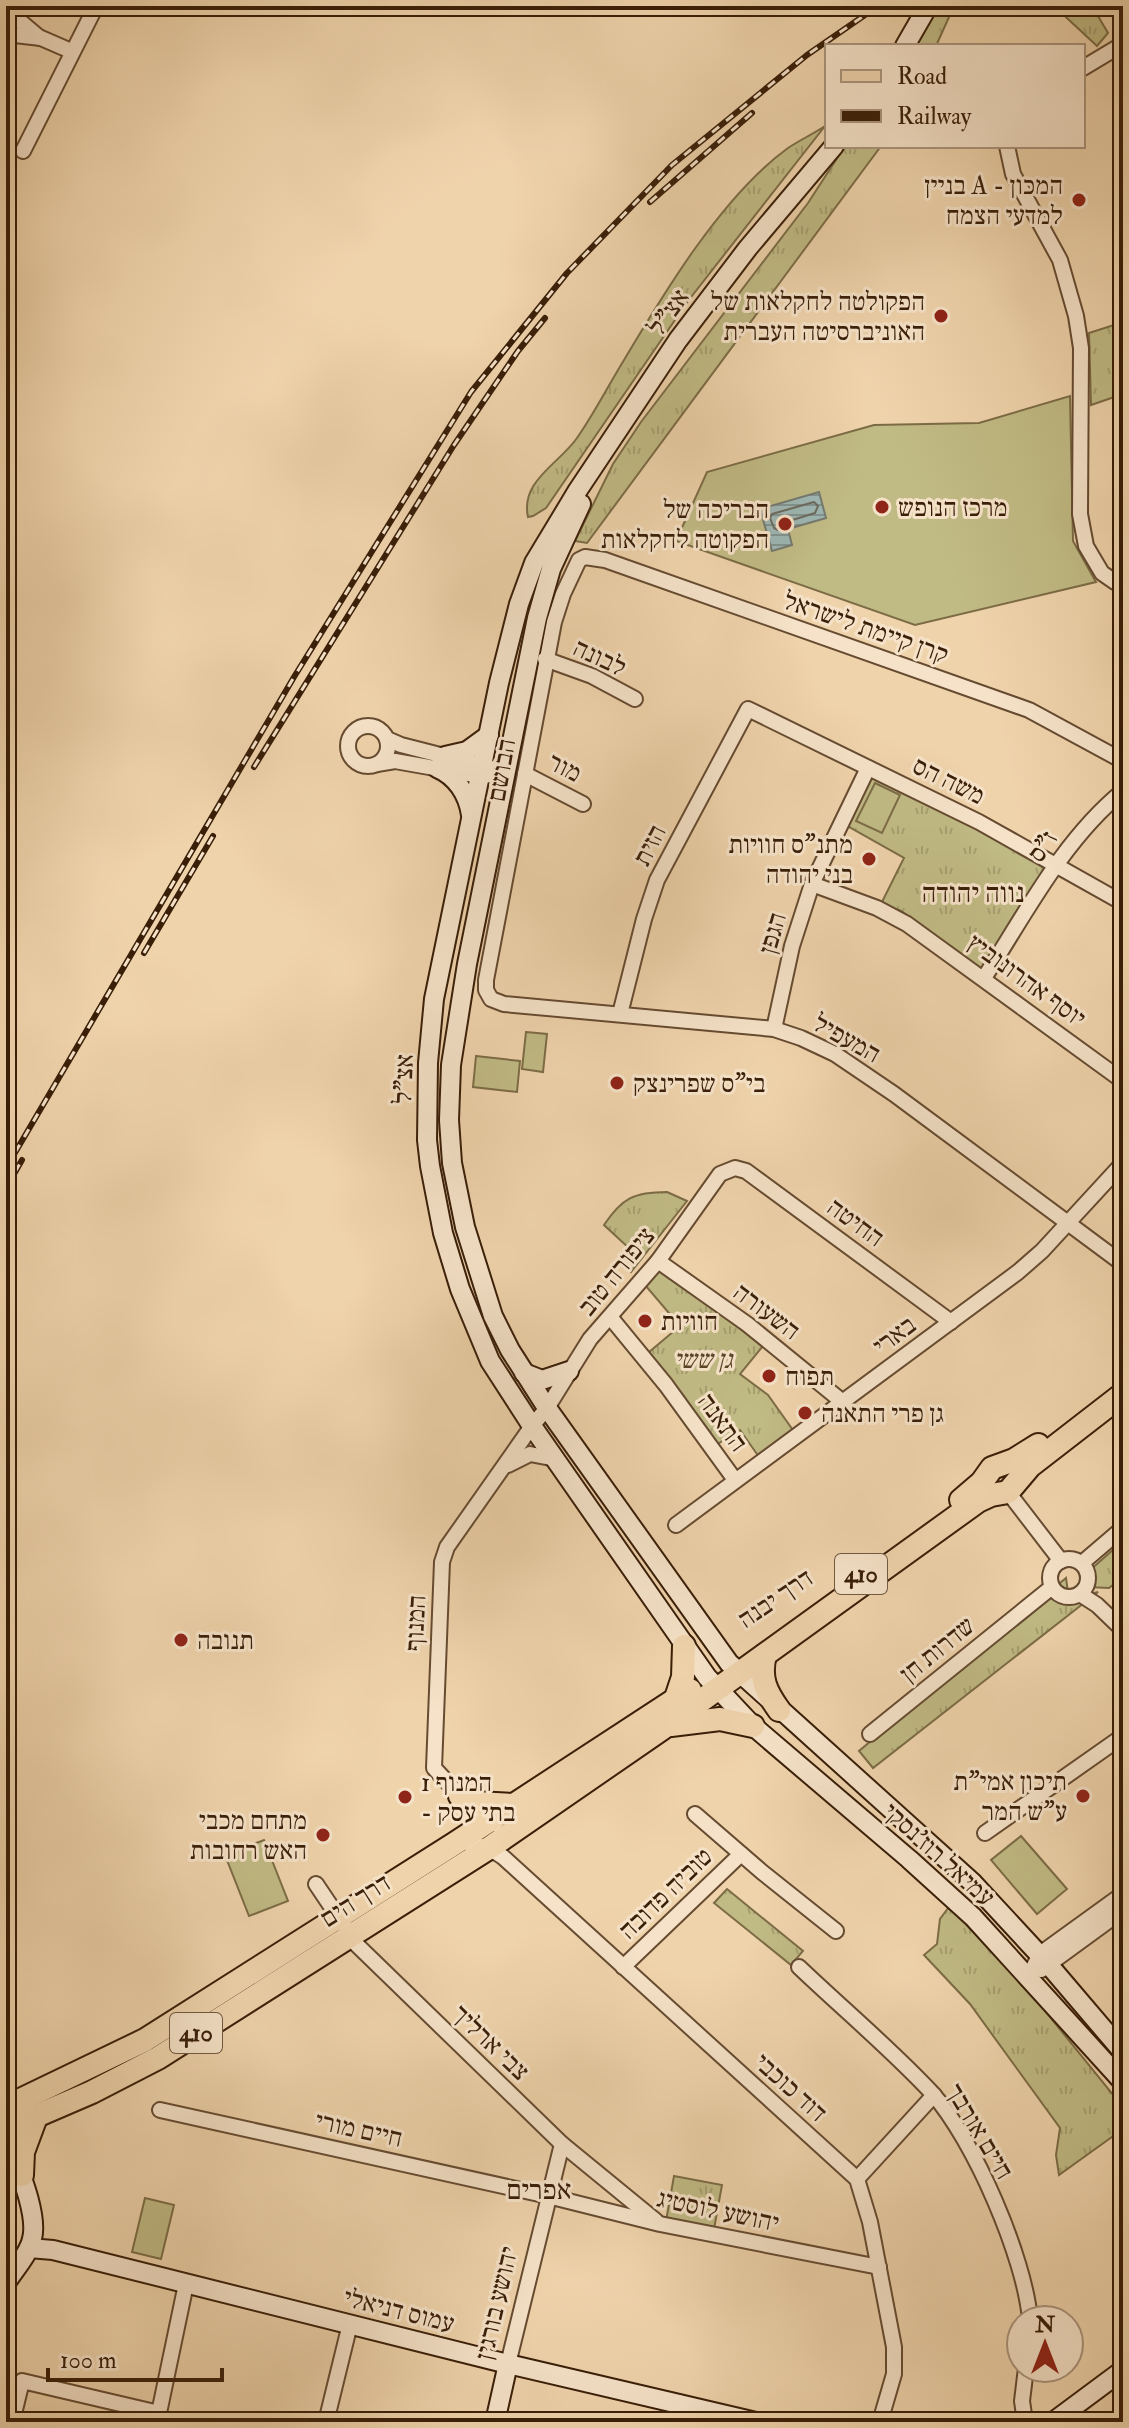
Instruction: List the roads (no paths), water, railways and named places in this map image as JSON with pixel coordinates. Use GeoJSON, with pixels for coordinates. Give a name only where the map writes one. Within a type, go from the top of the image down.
{"type":"FeatureCollection","features":[{"type":"Feature","properties":{"kind":"main road"},"geometry":{"type":"LineString","coordinates":[[906,44],[928,6]]}},
{"type":"Feature","properties":{"kind":"main road","name":"אצ\"ל"},"geometry":{"type":"LineString","coordinates":[[712,1683],[532,1426],[490,1361],[473,1324],[443,1233],[427,1140],[428,1063],[434,999],[471,817],[512,629],[534,563],[578,490],[678,340],[748,248],[832,148]]}},
{"type":"Feature","properties":{"kind":"main road","name":"אצ\"ל"},"geometry":{"type":"LineString","coordinates":[[612,440],[561,546],[543,592],[516,774],[459,1009],[451,1065],[450,1139],[457,1191],[493,1316],[547,1408],[734,1668]]}},
{"type":"Feature","properties":{"kind":"main road"},"geometry":{"type":"LineString","coordinates":[[471,817],[464,792],[441,762],[467,751],[489,735]]}},
{"type":"Feature","properties":{"kind":"main road"},"geometry":{"type":"LineString","coordinates":[[524,1373],[542,1380],[569,1371]]}},
{"type":"Feature","properties":{"kind":"main road","name":"דרך יבנה"},"geometry":{"type":"LineString","coordinates":[[734,1668],[765,1655],[978,1501],[1002,1482],[1014,1460],[1092,1407],[1123,1381]]}},
{"type":"Feature","properties":{"kind":"main road","name":"דרך יבנה"},"geometry":{"type":"LineString","coordinates":[[712,1683],[949,1509],[1030,1466],[1123,1394]]}},
{"type":"Feature","properties":{"kind":"main road"},"geometry":{"type":"LineString","coordinates":[[675,1701],[683,1677],[684,1646]]}},
{"type":"Feature","properties":{"kind":"main road"},"geometry":{"type":"LineString","coordinates":[[765,1655],[763,1682],[779,1710]]}},
{"type":"Feature","properties":{"kind":"main road","name":"עמיאל רוז'נסקי"},"geometry":{"type":"LineString","coordinates":[[734,1668],[957,1867],[1044,1959],[1123,2052]]}},
{"type":"Feature","properties":{"kind":"main road","name":"עמיאל רוז'נסקי"},"geometry":{"type":"LineString","coordinates":[[712,1683],[753,1726],[947,1893],[1123,2082]]}},
{"type":"Feature","properties":{"kind":"main road","name":"דרך הים"},"geometry":{"type":"LineString","coordinates":[[6,2107],[145,2040],[489,1848],[517,1819],[675,1701],[712,1683]]}},
{"type":"Feature","properties":{"kind":"main road","name":"דרך הים"},"geometry":{"type":"LineString","coordinates":[[6,2132],[158,2058],[488,1821],[517,1819],[666,1726],[712,1683]]}},
{"type":"Feature","properties":{"kind":"main road"},"geometry":{"type":"LineString","coordinates":[[666,1726],[720,1719],[753,1726]]}},
{"type":"Feature","properties":{"kind":"main road"},"geometry":{"type":"LineString","coordinates":[[456,1843],[462,1822],[460,1796],[517,1819]]}},
{"type":"Feature","properties":{"kind":"main road"},"geometry":{"type":"LineString","coordinates":[[6,2088],[22,2091],[45,2089]]}},
{"type":"Feature","properties":{"kind":"main road"},"geometry":{"type":"LineString","coordinates":[[11,2174],[36,2117]]}},
{"type":"Feature","properties":{"kind":"main road"},"geometry":{"type":"LineString","coordinates":[[6,2132],[11,2174],[31,2212],[37,2231],[53,2250]]}},
{"type":"Feature","properties":{"kind":"main road"},"geometry":{"type":"LineString","coordinates":[[6,2283],[29,2248],[31,2212]]}},
{"type":"Feature","properties":{"kind":"main road","name":"עמוס דניאלי"},"geometry":{"type":"LineString","coordinates":[[29,2248],[53,2250],[508,2364],[756,2422]]}},
{"type":"Feature","properties":{"kind":"main road","name":"יהושע בורגין"},"geometry":{"type":"LineString","coordinates":[[495,2422],[508,2364]]}},
{"type":"Feature","properties":{"kind":"main road"},"geometry":{"type":"LineString","coordinates":[[1053,2422],[1123,2370]]}},
{"type":"Feature","properties":{"kind":"street"},"geometry":{"type":"LineString","coordinates":[[23,151],[96,6]]}},
{"type":"Feature","properties":{"kind":"street"},"geometry":{"type":"LineString","coordinates":[[13,10],[41,38]]}},
{"type":"Feature","properties":{"kind":"street"},"geometry":{"type":"LineString","coordinates":[[6,34],[12,27],[13,10]]}},
{"type":"Feature","properties":{"kind":"street"},"geometry":{"type":"LineString","coordinates":[[6,34],[41,38],[71,51]]}},
{"type":"Feature","properties":{"kind":"street"},"geometry":{"type":"LineString","coordinates":[[1085,67],[1123,44]]}},
{"type":"Feature","properties":{"kind":"street"},"geometry":{"type":"LineString","coordinates":[[1007,148],[1013,174],[1060,260],[1076,316],[1081,348],[1082,532],[1090,555],[1102,573],[1123,583]]}},
{"type":"Feature","properties":{"kind":"street","name":"הבושם"},"geometry":{"type":"LineString","coordinates":[[491,999],[486,990],[486,980],[516,774],[563,594],[579,560],[585,557]]}},
{"type":"Feature","properties":{"kind":"street","name":"קרן קיימת לישראל"},"geometry":{"type":"LineString","coordinates":[[585,557],[605,560],[1029,710],[1123,761]]}},
{"type":"Feature","properties":{"kind":"street","name":"לבונה"},"geometry":{"type":"LineString","coordinates":[[545,659],[592,676],[635,699]]}},
{"type":"Feature","properties":{"kind":"street","name":"משה הס"},"geometry":{"type":"LineString","coordinates":[[748,709],[946,804],[1123,903]]}},
{"type":"Feature","properties":{"kind":"street","name":"הזית"},"geometry":{"type":"LineString","coordinates":[[620,1014],[640,931],[657,880],[748,709]]}},
{"type":"Feature","properties":{"kind":"street"},"geometry":{"type":"LineString","coordinates":[[441,762],[387,739],[381,731],[369,726],[357,730],[349,740],[350,753],[364,765],[395,761],[441,762],[516,774]]}},
{"type":"Feature","properties":{"kind":"street"},"geometry":{"type":"LineString","coordinates":[[377,764],[386,755],[387,739]]}},
{"type":"Feature","properties":{"kind":"street","name":"הגפן"},"geometry":{"type":"LineString","coordinates":[[774,1029],[789,956],[812,884],[868,768]]}},
{"type":"Feature","properties":{"kind":"street","name":"מור"},"geometry":{"type":"LineString","coordinates":[[516,774],[583,804]]}},
{"type":"Feature","properties":{"kind":"street","name":"ז\"ס"},"geometry":{"type":"LineString","coordinates":[[984,978],[1057,865],[1096,813],[1123,791]]}},
{"type":"Feature","properties":{"kind":"street","name":"יוסף אהרונוביץ"},"geometry":{"type":"LineString","coordinates":[[812,884],[899,920],[984,978],[1123,1081]]}},
{"type":"Feature","properties":{"kind":"street","name":"המעפיל"},"geometry":{"type":"LineString","coordinates":[[491,999],[504,1004],[774,1029],[819,1046],[844,1060],[1070,1222],[1123,1264]]}},
{"type":"Feature","properties":{"kind":"street","name":"בארי"},"geometry":{"type":"LineString","coordinates":[[676,1525],[1018,1272],[1070,1222],[1123,1163]]}},
{"type":"Feature","properties":{"kind":"street","name":"ציפורה טוב"},"geometry":{"type":"LineString","coordinates":[[547,1408],[590,1339],[658,1261],[715,1181],[729,1169]]}},
{"type":"Feature","properties":{"kind":"street","name":"החיטה"},"geometry":{"type":"LineString","coordinates":[[729,1169],[746,1171],[951,1322]]}},
{"type":"Feature","properties":{"kind":"street","name":"השעורה"},"geometry":{"type":"LineString","coordinates":[[658,1261],[747,1324],[844,1403]]}},
{"type":"Feature","properties":{"kind":"street","name":"התאנה"},"geometry":{"type":"LineString","coordinates":[[611,1318],[666,1385],[735,1480]]}},
{"type":"Feature","properties":{"kind":"street","name":"המנוף"},"geometry":{"type":"LineString","coordinates":[[488,1821],[434,1768],[442,1562],[452,1537],[547,1408]]}},
{"type":"Feature","properties":{"kind":"street"},"geometry":{"type":"LineString","coordinates":[[504,1467],[530,1454],[557,1459]]}},
{"type":"Feature","properties":{"kind":"street"},"geometry":{"type":"LineString","coordinates":[[1002,1482],[1061,1561]]}},
{"type":"Feature","properties":{"kind":"street"},"geometry":{"type":"LineString","coordinates":[[1085,1568],[1097,1548],[1123,1528]]}},
{"type":"Feature","properties":{"kind":"street"},"geometry":{"type":"LineString","coordinates":[[1069,1558],[1085,1568],[1089,1581],[1082,1591],[1072,1597],[1056,1591],[1050,1574],[1061,1561],[1069,1558]]}},
{"type":"Feature","properties":{"kind":"street","name":"שדרות חן"},"geometry":{"type":"LineString","coordinates":[[870,1734],[1034,1602],[1056,1591]]}},
{"type":"Feature","properties":{"kind":"street"},"geometry":{"type":"LineString","coordinates":[[1082,1591],[1123,1630]]}},
{"type":"Feature","properties":{"kind":"street"},"geometry":{"type":"LineString","coordinates":[[985,1833],[1123,1736]]}},
{"type":"Feature","properties":{"kind":"street","name":"טוביה פדובה"},"geometry":{"type":"LineString","coordinates":[[695,1814],[836,1931]]}},
{"type":"Feature","properties":{"kind":"street"},"geometry":{"type":"LineString","coordinates":[[509,1862],[517,1819]]}},
{"type":"Feature","properties":{"kind":"street","name":"דוד כוכבי"},"geometry":{"type":"LineString","coordinates":[[456,1843],[489,1848],[509,1862],[857,2179]]}},
{"type":"Feature","properties":{"kind":"street","name":"טוביה פדובה"},"geometry":{"type":"LineString","coordinates":[[623,1967],[741,1854]]}},
{"type":"Feature","properties":{"kind":"street","name":"צבי ארליך"},"geometry":{"type":"LineString","coordinates":[[316,1884],[343,1927],[562,2144],[660,2224]]}},
{"type":"Feature","properties":{"kind":"street"},"geometry":{"type":"LineString","coordinates":[[1028,1978],[1044,1959],[1115,1916],[1123,1894]]}},
{"type":"Feature","properties":{"kind":"street","name":"חיים אורבך"},"geometry":{"type":"LineString","coordinates":[[799,1967],[934,2095],[985,2179],[1021,2274],[1027,2304]]}},
{"type":"Feature","properties":{"kind":"street"},"geometry":{"type":"LineString","coordinates":[[880,2422],[894,2374],[894,2347],[864,2198],[857,2179],[934,2095]]}},
{"type":"Feature","properties":{"kind":"street","name":"חיים מורי"},"geometry":{"type":"LineString","coordinates":[[160,2110],[548,2196]]}},
{"type":"Feature","properties":{"kind":"street"},"geometry":{"type":"LineString","coordinates":[[548,2196],[562,2144]]}},
{"type":"Feature","properties":{"kind":"street","name":"יהושע לוסטיג"},"geometry":{"type":"LineString","coordinates":[[548,2196],[660,2224],[879,2267]]}},
{"type":"Feature","properties":{"kind":"street","name":"יהושע בורגין"},"geometry":{"type":"LineString","coordinates":[[508,2364],[548,2196]]}},
{"type":"Feature","properties":{"kind":"street"},"geometry":{"type":"LineString","coordinates":[[12,2422],[22,2381],[159,2413],[186,2284]]}},
{"type":"Feature","properties":{"kind":"street"},"geometry":{"type":"LineString","coordinates":[[326,2422],[350,2324]]}},
{"type":"Feature","properties":{"kind":"street"},"geometry":{"type":"LineString","coordinates":[[1024,2384],[1022,2401],[1025,2422]]}},
{"type":"Feature","properties":{"kind":"street"},"geometry":{"type":"LineString","coordinates":[[675,2422],[679,2402]]}},
{"type":"Feature","properties":{"kind":"water","name":"הבריכה של הפקוטה לחקלאות"},"geometry":{"type":"Polygon","coordinates":[[[819,492],[826,518],[788,529],[792,545],[772,551],[760,509],[819,492]]]}},
{"type":"Feature","properties":{"kind":"railway"},"geometry":{"type":"LineString","coordinates":[[6,1168],[294,677],[471,392],[567,273],[672,165],[807,55],[878,6]]}},
{"type":"Feature","properties":{"kind":"railway"},"geometry":{"type":"LineString","coordinates":[[650,202],[752,113]]}},
{"type":"Feature","properties":{"kind":"railway"},"geometry":{"type":"LineString","coordinates":[[254,767],[454,445],[518,351],[545,318]]}},
{"type":"Feature","properties":{"kind":"railway"},"geometry":{"type":"LineString","coordinates":[[144,953],[213,836]]}},
{"type":"Feature","properties":{"kind":"railway"},"geometry":{"type":"LineString","coordinates":[[6,1188],[22,1160]]}},
{"type":"Feature","properties":{"kind":"place","name":"בניין A - המכון למדעי הצמח"},"geometry":{"type":"Point","coordinates":[1079,200]}},
{"type":"Feature","properties":{"kind":"place","name":"הפקולטה לחקלאות של האוניברסיטה העברית"},"geometry":{"type":"Point","coordinates":[941,316]}},
{"type":"Feature","properties":{"kind":"place","name":"מרכז הנופש"},"geometry":{"type":"Point","coordinates":[882,507]}},
{"type":"Feature","properties":{"kind":"place","name":"הבריכה של הפקוטה לחקלאות"},"geometry":{"type":"Point","coordinates":[785,524]}},
{"type":"Feature","properties":{"kind":"place","name":"מתנ\"ס חוויות בני יהודה"},"geometry":{"type":"Point","coordinates":[869,859]}},
{"type":"Feature","properties":{"kind":"place","name":"בי\"ס שפרינצק"},"geometry":{"type":"Point","coordinates":[617,1083]}},
{"type":"Feature","properties":{"kind":"place","name":"חוויות"},"geometry":{"type":"Point","coordinates":[645,1321]}},
{"type":"Feature","properties":{"kind":"place","name":"תפוח"},"geometry":{"type":"Point","coordinates":[769,1376]}},
{"type":"Feature","properties":{"kind":"place","name":"גן פרי התאנה"},"geometry":{"type":"Point","coordinates":[805,1413]}},
{"type":"Feature","properties":{"kind":"place","name":"תנובה"},"geometry":{"type":"Point","coordinates":[181,1640]}},
{"type":"Feature","properties":{"kind":"place","name":"תיכון אמי\"ת ע\"ש המר"},"geometry":{"type":"Point","coordinates":[1083,1796]}},
{"type":"Feature","properties":{"kind":"place","name":"המנוף 1 - בתי עסק"},"geometry":{"type":"Point","coordinates":[405,1797]}},
{"type":"Feature","properties":{"kind":"place","name":"מתחם מכבי האש רחובות"},"geometry":{"type":"Point","coordinates":[323,1835]}},
{"type":"Feature","properties":{"kind":"district","name":"נווה יהודה"},"geometry":{"type":"Point","coordinates":[973,892]}},
{"type":"Feature","properties":{"kind":"district","name":"אפרים"},"geometry":{"type":"Point","coordinates":[539,2189]}},
{"type":"Feature","properties":{"kind":"park label","name":"גן ששי"},"geometry":{"type":"Point","coordinates":[703,1359]}}]}
